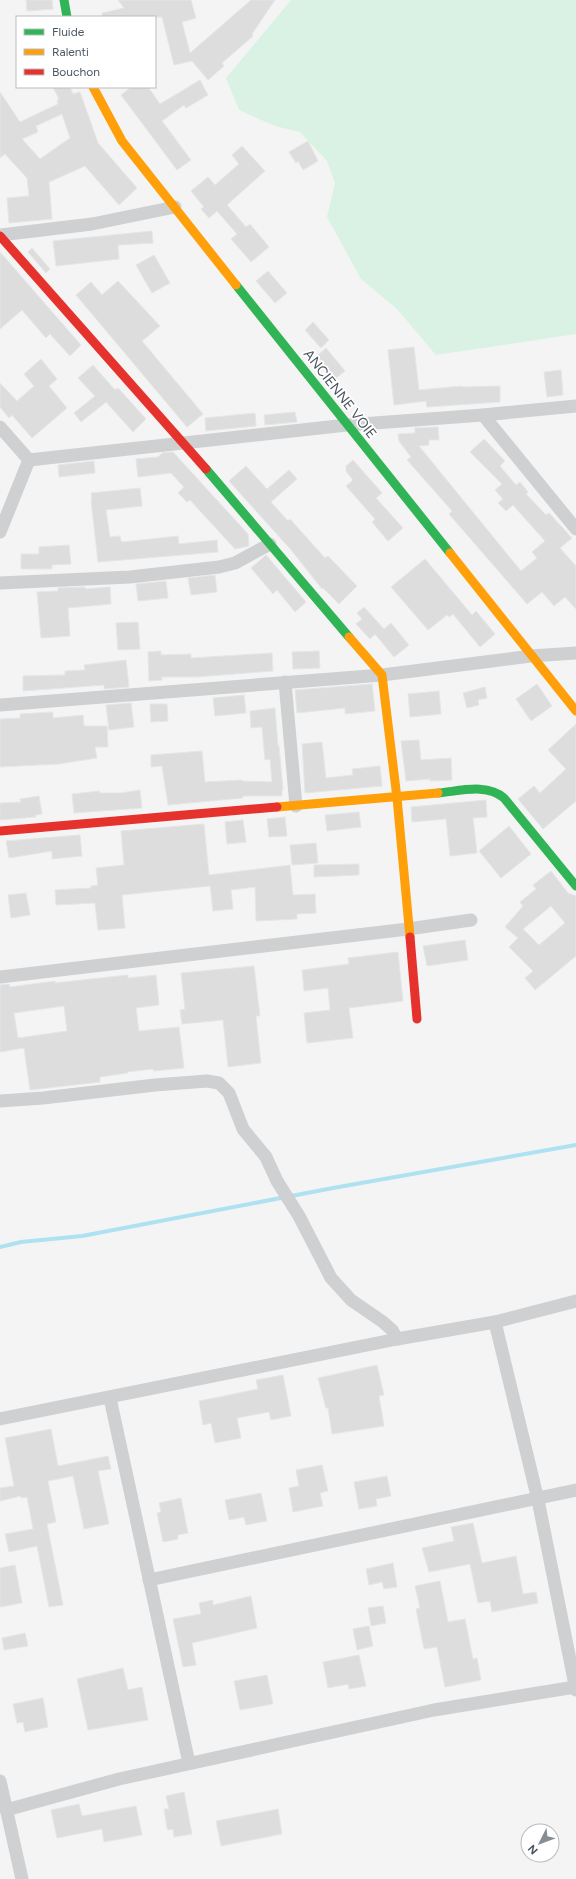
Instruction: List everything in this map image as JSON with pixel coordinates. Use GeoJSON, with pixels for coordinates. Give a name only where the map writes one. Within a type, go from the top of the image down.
{"type":"FeatureCollection","features":[{"type":"Feature","properties":{"kind":"street"},"geometry":{"type":"LineString","coordinates":[[64,0],[67,16]]}},
{"type":"Feature","properties":{"kind":"street","name":"ANCIENNE VOIE"},"geometry":{"type":"LineString","coordinates":[[94,88],[122,141],[576,711]]}},
{"type":"Feature","properties":{"kind":"street"},"geometry":{"type":"LineString","coordinates":[[0,236],[92,224],[175,207]]}},
{"type":"Feature","properties":{"kind":"street"},"geometry":{"type":"LineString","coordinates":[[0,236],[184,443],[382,675],[397,798],[417,1019]]}},
{"type":"Feature","properties":{"kind":"street"},"geometry":{"type":"LineString","coordinates":[[29,460],[347,425],[483,415],[576,406]]}},
{"type":"Feature","properties":{"kind":"street"},"geometry":{"type":"LineString","coordinates":[[483,415],[576,529]]}},
{"type":"Feature","properties":{"kind":"street"},"geometry":{"type":"LineString","coordinates":[[0,427],[29,460]]}},
{"type":"Feature","properties":{"kind":"street"},"geometry":{"type":"LineString","coordinates":[[0,532],[29,460]]}},
{"type":"Feature","properties":{"kind":"street"},"geometry":{"type":"LineString","coordinates":[[0,583],[130,577],[219,567],[235,563],[270,544]]}},
{"type":"Feature","properties":{"kind":"street"},"geometry":{"type":"LineString","coordinates":[[0,705],[382,675],[531,656],[576,653]]}},
{"type":"Feature","properties":{"kind":"street"},"geometry":{"type":"LineString","coordinates":[[285,682],[296,806]]}},
{"type":"Feature","properties":{"kind":"street"},"geometry":{"type":"LineString","coordinates":[[0,832],[397,798],[481,788],[497,792],[504,798],[576,886]]}},
{"type":"Feature","properties":{"kind":"street"},"geometry":{"type":"LineString","coordinates":[[0,977],[408,929],[471,920]]}},
{"type":"Feature","properties":{"kind":"street"},"geometry":{"type":"LineString","coordinates":[[0,1102],[155,1085],[207,1081],[218,1083],[230,1093],[243,1129],[266,1157],[277,1181],[299,1216],[332,1278],[351,1300],[384,1322],[392,1330],[397,1339]]}},
{"type":"Feature","properties":{"kind":"street"},"geometry":{"type":"LineString","coordinates":[[0,1419],[397,1339],[495,1322],[576,1301]]}},
{"type":"Feature","properties":{"kind":"street"},"geometry":{"type":"LineString","coordinates":[[6,1810],[119,1779],[434,1710],[576,1688],[538,1500],[495,1322]]}},
{"type":"Feature","properties":{"kind":"street"},"geometry":{"type":"LineString","coordinates":[[110,1398],[189,1763]]}},
{"type":"Feature","properties":{"kind":"street"},"geometry":{"type":"LineString","coordinates":[[149,1580],[538,1500],[576,1490]]}},
{"type":"Feature","properties":{"kind":"street"},"geometry":{"type":"LineString","coordinates":[[0,1781],[22,1879]]}},
{"type":"Feature","properties":{"kind":"green space"},"geometry":{"type":"Polygon","coordinates":[[[291,0],[576,0],[576,334],[436,355],[397,309],[361,279],[327,217],[335,183],[327,161],[300,132],[275,126],[239,110],[226,78],[291,0]]]}},
{"type":"Feature","properties":{"kind":"building"},"geometry":{"type":"Polygon","coordinates":[[[26,0],[52,0],[53,9],[27,11],[26,0]]]}},
{"type":"Feature","properties":{"kind":"building"},"geometry":{"type":"Polygon","coordinates":[[[118,0],[191,0],[196,18],[182,22],[190,53],[251,0],[275,0],[252,34],[253,36],[222,63],[224,66],[208,80],[192,61],[174,65],[162,17],[102,16],[102,13],[124,8],[118,0]]]}},
{"type":"Feature","properties":{"kind":"building"},"geometry":{"type":"Polygon","coordinates":[[[200,80],[208,95],[186,108],[184,105],[162,121],[191,160],[177,170],[121,95],[130,88],[149,88],[160,104],[200,80]]]}},
{"type":"Feature","properties":{"kind":"building"},"geometry":{"type":"Polygon","coordinates":[[[54,88],[70,88],[73,94],[80,92],[98,143],[137,188],[119,205],[85,166],[49,182],[52,219],[9,223],[7,198],[29,196],[27,178],[5,154],[0,158],[0,92],[20,122],[58,104],[57,100],[59,99],[54,88]],[[62,114],[36,126],[38,132],[22,139],[40,159],[70,138],[62,114]]]}},
{"type":"Feature","properties":{"kind":"building"},"geometry":{"type":"Polygon","coordinates":[[[308,141],[318,161],[303,170],[298,161],[296,163],[289,152],[308,141]]]}},
{"type":"Feature","properties":{"kind":"building"},"geometry":{"type":"Polygon","coordinates":[[[242,146],[265,171],[227,205],[246,227],[250,224],[269,247],[251,262],[231,239],[237,234],[217,211],[209,218],[201,209],[204,207],[191,191],[208,177],[215,185],[239,164],[232,155],[242,146]]]}},
{"type":"Feature","properties":{"kind":"building"},"geometry":{"type":"Polygon","coordinates":[[[152,231],[153,243],[118,245],[119,259],[56,266],[53,241],[152,231]]]}},
{"type":"Feature","properties":{"kind":"building"},"geometry":{"type":"Polygon","coordinates":[[[32,248],[50,269],[46,273],[28,252],[32,248]]]}},
{"type":"Feature","properties":{"kind":"building"},"geometry":{"type":"Polygon","coordinates":[[[0,252],[81,345],[70,356],[50,334],[46,338],[22,310],[0,329],[0,252]]]}},
{"type":"Feature","properties":{"kind":"building"},"geometry":{"type":"Polygon","coordinates":[[[154,255],[170,283],[152,293],[136,265],[154,255]]]}},
{"type":"Feature","properties":{"kind":"building"},"geometry":{"type":"Polygon","coordinates":[[[268,271],[287,293],[275,303],[256,281],[268,271]]]}},
{"type":"Feature","properties":{"kind":"building"},"geometry":{"type":"Polygon","coordinates":[[[118,281],[160,326],[142,341],[203,414],[187,427],[76,295],[91,282],[102,295],[118,281]]]}},
{"type":"Feature","properties":{"kind":"building"},"geometry":{"type":"Polygon","coordinates":[[[313,322],[329,340],[321,348],[305,330],[313,322]]]}},
{"type":"Feature","properties":{"kind":"building"},"geometry":{"type":"Polygon","coordinates":[[[414,347],[419,390],[462,386],[500,386],[500,402],[427,407],[426,401],[394,405],[388,350],[414,347]]]}},
{"type":"Feature","properties":{"kind":"building"},"geometry":{"type":"Polygon","coordinates":[[[326,348],[345,371],[336,378],[317,356],[326,348]]]}},
{"type":"Feature","properties":{"kind":"building"},"geometry":{"type":"Polygon","coordinates":[[[41,359],[57,379],[49,386],[67,408],[32,438],[12,415],[9,418],[0,407],[0,383],[17,401],[34,386],[24,374],[41,359]]]}},
{"type":"Feature","properties":{"kind":"building"},"geometry":{"type":"Polygon","coordinates":[[[93,365],[115,390],[118,388],[146,419],[133,432],[106,402],[81,422],[74,413],[95,396],[78,378],[93,365]]]}},
{"type":"Feature","properties":{"kind":"building"},"geometry":{"type":"Polygon","coordinates":[[[561,370],[563,395],[547,397],[544,372],[561,370]]]}},
{"type":"Feature","properties":{"kind":"building"},"geometry":{"type":"Polygon","coordinates":[[[295,412],[297,422],[265,425],[264,415],[295,412]]]}},
{"type":"Feature","properties":{"kind":"building"},"geometry":{"type":"Polygon","coordinates":[[[255,413],[256,426],[206,431],[205,418],[255,413]]]}},
{"type":"Feature","properties":{"kind":"building"},"geometry":{"type":"Polygon","coordinates":[[[438,427],[439,440],[429,440],[429,445],[419,446],[521,571],[537,558],[532,552],[545,541],[513,505],[506,511],[498,503],[503,499],[495,490],[502,484],[470,452],[484,439],[505,461],[500,466],[516,485],[520,482],[528,492],[526,494],[546,515],[549,513],[572,538],[560,548],[576,566],[576,609],[565,597],[554,606],[542,592],[527,604],[449,514],[452,511],[407,460],[411,457],[399,441],[398,434],[415,433],[415,428],[438,427]]]}},
{"type":"Feature","properties":{"kind":"building"},"geometry":{"type":"Polygon","coordinates":[[[173,452],[248,534],[249,546],[235,549],[190,500],[187,502],[178,493],[184,487],[171,473],[138,477],[136,459],[158,457],[162,453],[173,452]]]}},
{"type":"Feature","properties":{"kind":"building"},"geometry":{"type":"Polygon","coordinates":[[[353,460],[382,493],[376,498],[403,528],[388,541],[372,522],[375,519],[346,486],[353,480],[346,471],[346,466],[353,460]]]}},
{"type":"Feature","properties":{"kind":"building"},"geometry":{"type":"Polygon","coordinates":[[[94,461],[95,473],[59,477],[58,465],[94,461]]]}},
{"type":"Feature","properties":{"kind":"building"},"geometry":{"type":"Polygon","coordinates":[[[246,466],[267,489],[289,470],[297,479],[271,502],[288,521],[290,519],[325,558],[328,556],[357,586],[339,604],[323,588],[322,589],[292,551],[229,481],[246,466]]]}},
{"type":"Feature","properties":{"kind":"building"},"geometry":{"type":"Polygon","coordinates":[[[140,488],[142,506],[106,510],[110,537],[120,536],[121,541],[123,542],[178,536],[179,544],[217,540],[218,552],[98,562],[91,493],[140,488]]]}},
{"type":"Feature","properties":{"kind":"building"},"geometry":{"type":"Polygon","coordinates":[[[69,545],[71,564],[52,565],[52,569],[21,569],[21,554],[39,554],[39,547],[69,545]]]}},
{"type":"Feature","properties":{"kind":"building"},"geometry":{"type":"Polygon","coordinates":[[[266,555],[306,602],[295,612],[277,590],[273,594],[251,568],[266,555]]]}},
{"type":"Feature","properties":{"kind":"building"},"geometry":{"type":"Polygon","coordinates":[[[425,559],[472,615],[476,611],[495,634],[480,647],[453,614],[449,617],[447,615],[428,630],[391,587],[425,559]]]}},
{"type":"Feature","properties":{"kind":"building"},"geometry":{"type":"Polygon","coordinates":[[[215,575],[217,592],[191,595],[188,578],[215,575]]]}},
{"type":"Feature","properties":{"kind":"building"},"geometry":{"type":"Polygon","coordinates":[[[166,581],[168,598],[138,601],[136,584],[166,581]]]}},
{"type":"Feature","properties":{"kind":"building"},"geometry":{"type":"Polygon","coordinates":[[[85,587],[85,589],[110,587],[111,604],[68,608],[70,636],[41,638],[37,592],[58,591],[58,588],[85,587]]]}},
{"type":"Feature","properties":{"kind":"building"},"geometry":{"type":"Polygon","coordinates":[[[364,607],[384,629],[391,623],[409,645],[394,657],[375,634],[370,639],[356,624],[362,619],[357,613],[364,607]]]}},
{"type":"Feature","properties":{"kind":"building"},"geometry":{"type":"Polygon","coordinates":[[[138,622],[140,649],[118,650],[116,623],[138,622]]]}},
{"type":"Feature","properties":{"kind":"building"},"geometry":{"type":"Polygon","coordinates":[[[161,651],[161,655],[191,654],[191,658],[272,653],[273,671],[197,677],[162,677],[162,680],[149,681],[148,652],[161,651]]]}},
{"type":"Feature","properties":{"kind":"building"},"geometry":{"type":"Polygon","coordinates":[[[319,651],[320,668],[293,669],[292,652],[319,651]]]}},
{"type":"Feature","properties":{"kind":"building"},"geometry":{"type":"Polygon","coordinates":[[[126,660],[129,687],[104,689],[104,685],[23,691],[23,676],[65,675],[65,671],[85,670],[84,665],[126,660]]]}},
{"type":"Feature","properties":{"kind":"building"},"geometry":{"type":"Polygon","coordinates":[[[372,684],[375,711],[345,714],[345,708],[297,713],[295,690],[372,684]]]}},
{"type":"Feature","properties":{"kind":"building"},"geometry":{"type":"Polygon","coordinates":[[[537,684],[552,706],[531,721],[516,699],[537,684]]]}},
{"type":"Feature","properties":{"kind":"building"},"geometry":{"type":"Polygon","coordinates":[[[485,687],[487,698],[478,700],[479,705],[467,708],[463,693],[485,687]]]}},
{"type":"Feature","properties":{"kind":"building"},"geometry":{"type":"Polygon","coordinates":[[[439,691],[441,714],[410,717],[408,694],[439,691]]]}},
{"type":"Feature","properties":{"kind":"building"},"geometry":{"type":"Polygon","coordinates":[[[244,695],[246,713],[215,716],[213,698],[244,695]]]}},
{"type":"Feature","properties":{"kind":"building"},"geometry":{"type":"Polygon","coordinates":[[[131,703],[134,727],[109,730],[106,705],[131,703]]]}},
{"type":"Feature","properties":{"kind":"building"},"geometry":{"type":"Polygon","coordinates":[[[150,704],[167,704],[168,721],[151,722],[150,704]]]}},
{"type":"Feature","properties":{"kind":"building"},"geometry":{"type":"Polygon","coordinates":[[[275,708],[283,789],[282,796],[243,796],[243,798],[168,805],[162,766],[151,767],[151,755],[202,751],[205,782],[242,780],[272,782],[270,759],[265,760],[262,727],[251,728],[250,711],[275,708]]]}},
{"type":"Feature","properties":{"kind":"building"},"geometry":{"type":"Polygon","coordinates":[[[53,712],[53,718],[83,715],[84,726],[107,726],[108,747],[95,747],[97,758],[59,764],[0,767],[0,719],[20,718],[20,714],[53,712]]]}},
{"type":"Feature","properties":{"kind":"building"},"geometry":{"type":"Polygon","coordinates":[[[576,724],[576,801],[543,829],[518,799],[534,786],[540,793],[566,769],[548,750],[576,724]]]}},
{"type":"Feature","properties":{"kind":"building"},"geometry":{"type":"Polygon","coordinates":[[[419,740],[421,760],[451,758],[452,780],[430,781],[430,779],[406,781],[401,741],[419,740]]]}},
{"type":"Feature","properties":{"kind":"building"},"geometry":{"type":"Polygon","coordinates":[[[322,742],[326,778],[353,775],[352,769],[380,766],[382,786],[305,793],[302,744],[322,742]]]}},
{"type":"Feature","properties":{"kind":"building"},"geometry":{"type":"Polygon","coordinates":[[[140,790],[142,808],[74,813],[72,794],[99,791],[100,793],[121,793],[140,790]]]}},
{"type":"Feature","properties":{"kind":"building"},"geometry":{"type":"Polygon","coordinates":[[[39,796],[42,814],[36,815],[36,817],[0,820],[0,803],[21,802],[20,799],[39,796]]]}},
{"type":"Feature","properties":{"kind":"building"},"geometry":{"type":"Polygon","coordinates":[[[486,800],[487,817],[473,818],[477,853],[450,856],[446,819],[412,822],[411,807],[486,800]]]}},
{"type":"Feature","properties":{"kind":"building"},"geometry":{"type":"Polygon","coordinates":[[[359,812],[361,827],[327,831],[325,815],[359,812]]]}},
{"type":"Feature","properties":{"kind":"building"},"geometry":{"type":"Polygon","coordinates":[[[285,817],[287,836],[269,837],[267,819],[285,817]]]}},
{"type":"Feature","properties":{"kind":"building"},"geometry":{"type":"Polygon","coordinates":[[[243,820],[246,842],[227,844],[225,822],[243,820]]]}},
{"type":"Feature","properties":{"kind":"building"},"geometry":{"type":"Polygon","coordinates":[[[204,824],[209,875],[290,865],[293,895],[315,894],[316,913],[297,914],[297,919],[256,921],[255,887],[231,890],[233,909],[213,911],[210,886],[122,895],[125,928],[98,930],[95,903],[56,905],[55,890],[91,888],[91,886],[98,885],[96,868],[124,865],[121,831],[204,824]]]}},
{"type":"Feature","properties":{"kind":"building"},"geometry":{"type":"Polygon","coordinates":[[[509,826],[531,854],[501,878],[479,851],[509,826]]]}},
{"type":"Feature","properties":{"kind":"building"},"geometry":{"type":"Polygon","coordinates":[[[80,835],[82,856],[52,859],[52,851],[9,858],[6,841],[80,835]]]}},
{"type":"Feature","properties":{"kind":"building"},"geometry":{"type":"Polygon","coordinates":[[[316,843],[318,863],[292,865],[290,845],[316,843]]]}},
{"type":"Feature","properties":{"kind":"building"},"geometry":{"type":"Polygon","coordinates":[[[359,864],[359,875],[314,877],[314,865],[359,864]]]}},
{"type":"Feature","properties":{"kind":"building"},"geometry":{"type":"Polygon","coordinates":[[[551,871],[568,893],[576,896],[576,956],[535,990],[525,978],[533,971],[509,947],[518,938],[505,927],[523,906],[520,902],[536,889],[533,885],[551,871]],[[551,906],[523,929],[539,945],[565,923],[551,906]]]}},
{"type":"Feature","properties":{"kind":"building"},"geometry":{"type":"Polygon","coordinates":[[[26,893],[30,915],[11,918],[8,895],[26,893]]]}},
{"type":"Feature","properties":{"kind":"building"},"geometry":{"type":"Polygon","coordinates":[[[465,940],[468,960],[427,966],[423,946],[465,940]]]}},
{"type":"Feature","properties":{"kind":"building"},"geometry":{"type":"Polygon","coordinates":[[[398,952],[403,1001],[349,1008],[353,1038],[307,1043],[304,1013],[330,1010],[328,988],[304,991],[302,970],[349,964],[348,958],[398,952]]]}},
{"type":"Feature","properties":{"kind":"building"},"geometry":{"type":"Polygon","coordinates":[[[254,966],[260,1016],[256,1016],[261,1063],[228,1067],[223,1020],[182,1024],[180,1010],[185,1009],[181,973],[254,966]]]}},
{"type":"Feature","properties":{"kind":"building"},"geometry":{"type":"Polygon","coordinates":[[[128,975],[128,978],[156,975],[159,1005],[136,1008],[139,1031],[179,1027],[184,1068],[127,1072],[128,1073],[100,1077],[100,1082],[30,1090],[24,1048],[0,1052],[0,985],[9,984],[10,987],[55,981],[55,983],[128,975]],[[64,1006],[14,1013],[18,1038],[67,1031],[64,1006]]]}},
{"type":"Feature","properties":{"kind":"building"},"geometry":{"type":"Polygon","coordinates":[[[377,1365],[384,1395],[379,1396],[384,1426],[332,1434],[328,1408],[326,1408],[318,1378],[377,1365]]]}},
{"type":"Feature","properties":{"kind":"building"},"geometry":{"type":"Polygon","coordinates":[[[283,1375],[291,1416],[271,1420],[269,1412],[237,1418],[241,1438],[215,1443],[211,1423],[203,1425],[199,1401],[258,1389],[256,1380],[283,1375]]]}},
{"type":"Feature","properties":{"kind":"building"},"geometry":{"type":"Polygon","coordinates":[[[51,1429],[58,1466],[108,1456],[111,1469],[98,1471],[109,1524],[84,1529],[73,1476],[48,1481],[56,1522],[47,1524],[63,1605],[49,1607],[37,1546],[9,1552],[5,1534],[33,1529],[27,1497],[21,1498],[21,1496],[0,1501],[0,1488],[14,1486],[5,1438],[51,1429]]]}},
{"type":"Feature","properties":{"kind":"building"},"geometry":{"type":"Polygon","coordinates":[[[322,1465],[328,1491],[320,1493],[323,1506],[293,1512],[289,1488],[299,1486],[296,1470],[322,1465]]]}},
{"type":"Feature","properties":{"kind":"building"},"geometry":{"type":"Polygon","coordinates":[[[387,1476],[391,1496],[376,1499],[377,1506],[359,1509],[354,1482],[387,1476]]]}},
{"type":"Feature","properties":{"kind":"building"},"geometry":{"type":"Polygon","coordinates":[[[261,1493],[267,1521],[246,1525],[244,1517],[229,1520],[225,1500],[261,1493]]]}},
{"type":"Feature","properties":{"kind":"building"},"geometry":{"type":"Polygon","coordinates":[[[181,1498],[188,1533],[178,1535],[178,1539],[163,1542],[157,1513],[161,1512],[159,1503],[181,1498]]]}},
{"type":"Feature","properties":{"kind":"building"},"geometry":{"type":"Polygon","coordinates":[[[473,1523],[482,1563],[516,1556],[523,1594],[536,1592],[538,1603],[492,1612],[490,1601],[478,1603],[470,1564],[429,1572],[422,1548],[454,1541],[451,1527],[473,1523]]]}},
{"type":"Feature","properties":{"kind":"building"},"geometry":{"type":"Polygon","coordinates":[[[393,1563],[397,1587],[384,1589],[382,1582],[369,1585],[366,1569],[393,1563]]]}},
{"type":"Feature","properties":{"kind":"building"},"geometry":{"type":"Polygon","coordinates":[[[15,1565],[22,1603],[0,1607],[0,1568],[15,1565]]]}},
{"type":"Feature","properties":{"kind":"building"},"geometry":{"type":"Polygon","coordinates":[[[440,1581],[448,1622],[465,1619],[473,1659],[477,1658],[481,1680],[445,1687],[437,1647],[424,1649],[416,1609],[420,1608],[415,1586],[440,1581]]]}},
{"type":"Feature","properties":{"kind":"building"},"geometry":{"type":"Polygon","coordinates":[[[251,1596],[257,1628],[192,1643],[196,1665],[183,1667],[173,1619],[201,1614],[199,1603],[213,1600],[213,1605],[251,1596]]]}},
{"type":"Feature","properties":{"kind":"building"},"geometry":{"type":"Polygon","coordinates":[[[383,1606],[386,1623],[371,1626],[368,1608],[383,1606]]]}},
{"type":"Feature","properties":{"kind":"building"},"geometry":{"type":"Polygon","coordinates":[[[369,1626],[373,1646],[357,1650],[353,1629],[369,1626]]]}},
{"type":"Feature","properties":{"kind":"building"},"geometry":{"type":"Polygon","coordinates":[[[25,1633],[28,1646],[4,1650],[2,1638],[25,1633]]]}},
{"type":"Feature","properties":{"kind":"building"},"geometry":{"type":"Polygon","coordinates":[[[359,1655],[366,1686],[349,1689],[348,1684],[328,1688],[323,1662],[359,1655]]]}},
{"type":"Feature","properties":{"kind":"building"},"geometry":{"type":"Polygon","coordinates":[[[123,1668],[128,1690],[142,1687],[148,1720],[88,1730],[77,1679],[123,1668]]]}},
{"type":"Feature","properties":{"kind":"building"},"geometry":{"type":"Polygon","coordinates":[[[267,1675],[273,1704],[240,1710],[234,1681],[267,1675]]]}},
{"type":"Feature","properties":{"kind":"building"},"geometry":{"type":"Polygon","coordinates":[[[43,1698],[48,1727],[25,1732],[23,1722],[17,1723],[13,1704],[43,1698]]]}},
{"type":"Feature","properties":{"kind":"building"},"geometry":{"type":"Polygon","coordinates":[[[184,1792],[192,1834],[174,1837],[173,1829],[168,1830],[167,1828],[164,1809],[169,1809],[166,1796],[184,1792]]]}},
{"type":"Feature","properties":{"kind":"building"},"geometry":{"type":"Polygon","coordinates":[[[79,1804],[82,1816],[136,1806],[142,1835],[104,1842],[102,1829],[57,1838],[51,1810],[79,1804]]]}},
{"type":"Feature","properties":{"kind":"building"},"geometry":{"type":"Polygon","coordinates":[[[278,1809],[282,1834],[221,1846],[216,1821],[278,1809]]]}},
{"type":"Feature","properties":{"kind":"waterway"},"geometry":{"type":"LineString","coordinates":[[0,1247],[21,1242],[82,1236],[333,1188],[576,1145]]}},
{"type":"Feature","properties":{"kind":"traffic: fast"},"geometry":{"type":"LineString","coordinates":[[64,0],[67,16]]}},
{"type":"Feature","properties":{"kind":"traffic: fast"},"geometry":{"type":"LineString","coordinates":[[236,285],[450,553]]}},
{"type":"Feature","properties":{"kind":"traffic: fast"},"geometry":{"type":"LineString","coordinates":[[206,469],[349,637]]}},
{"type":"Feature","properties":{"kind":"traffic: fast"},"geometry":{"type":"LineString","coordinates":[[438,793],[473,789],[481,789],[497,793],[504,798],[576,886]]}},
{"type":"Feature","properties":{"kind":"traffic: slow"},"geometry":{"type":"LineString","coordinates":[[94,88],[122,141],[236,285]]}},
{"type":"Feature","properties":{"kind":"traffic: slow"},"geometry":{"type":"LineString","coordinates":[[450,553],[576,711]]}},
{"type":"Feature","properties":{"kind":"traffic: slow"},"geometry":{"type":"LineString","coordinates":[[349,637],[382,675],[397,798],[410,937]]}},
{"type":"Feature","properties":{"kind":"traffic: slow"},"geometry":{"type":"LineString","coordinates":[[277,807],[438,793]]}},
{"type":"Feature","properties":{"kind":"traffic: jam"},"geometry":{"type":"LineString","coordinates":[[0,236],[206,469]]}},
{"type":"Feature","properties":{"kind":"traffic: jam"},"geometry":{"type":"LineString","coordinates":[[0,831],[277,807]]}},
{"type":"Feature","properties":{"kind":"traffic: jam"},"geometry":{"type":"LineString","coordinates":[[410,937],[417,1019]]}}]}
